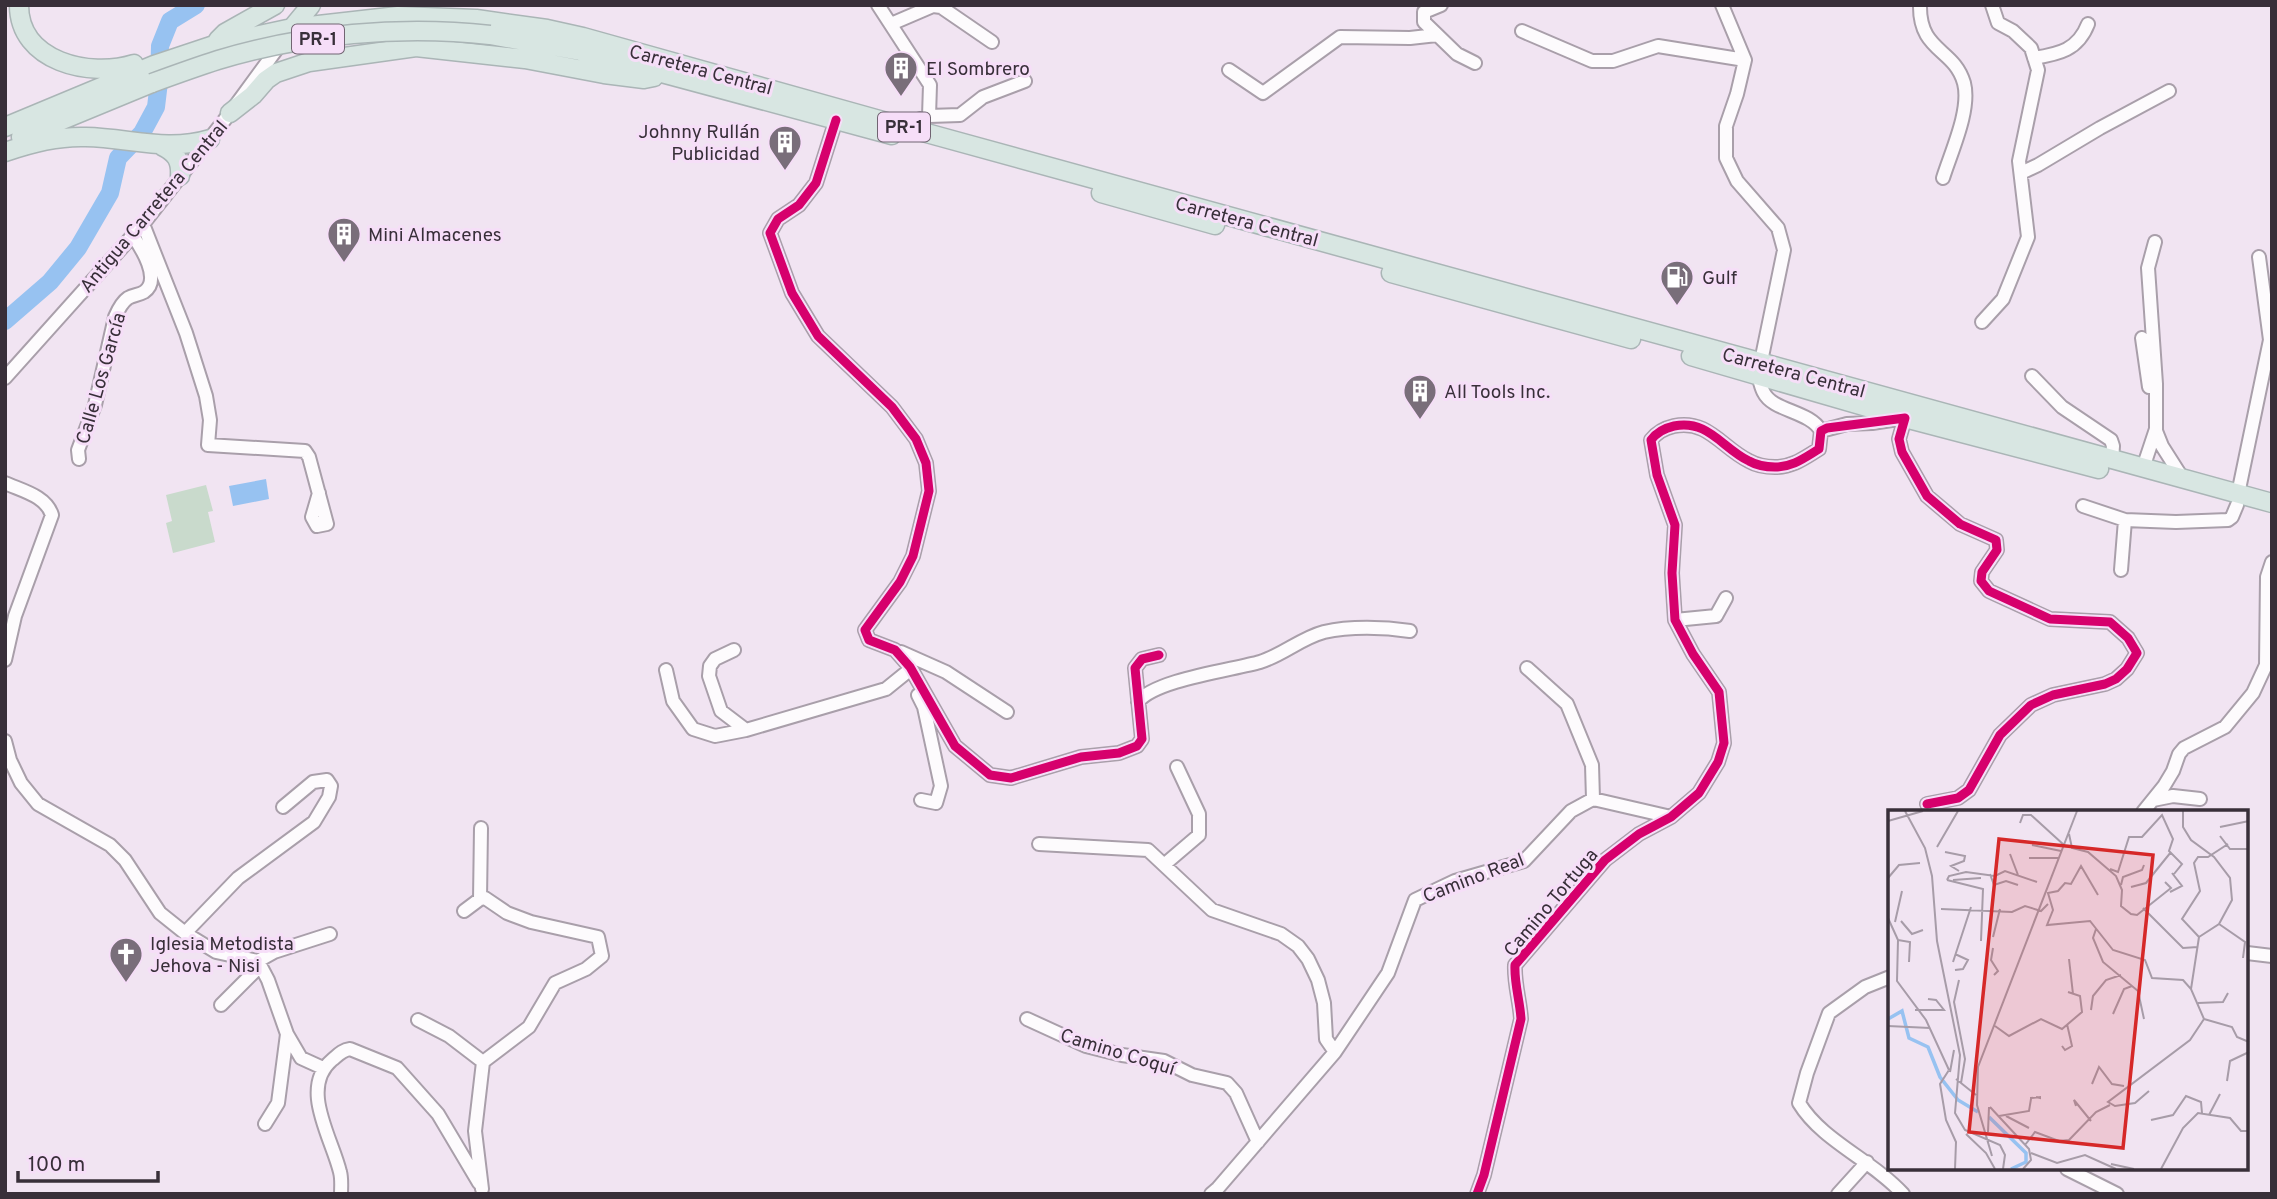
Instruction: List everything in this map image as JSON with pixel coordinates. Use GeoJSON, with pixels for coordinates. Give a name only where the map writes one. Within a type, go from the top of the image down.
{"type":"FeatureCollection","features":[{"type":"Feature","properties":{"kind":"highway"},"geometry":{"type":"LineString","coordinates":[[19,5],[22,22],[29,37],[56,61],[109,70],[136,64],[154,65]]}},
{"type":"Feature","properties":{"kind":"highway"},"geometry":{"type":"LineString","coordinates":[[214,45],[225,33],[275,5]]}},
{"type":"Feature","properties":{"kind":"highway"},"geometry":{"type":"LineString","coordinates":[[300,5],[292,28],[300,47],[318,61]]}},
{"type":"Feature","properties":{"kind":"highway"},"geometry":{"type":"LineString","coordinates":[[292,28],[311,5]]}},
{"type":"Feature","properties":{"kind":"highway"},"geometry":{"type":"LineString","coordinates":[[368,5],[398,16]]}},
{"type":"Feature","properties":{"kind":"highway","name":"Carretera Central"},"geometry":{"type":"LineString","coordinates":[[214,45],[292,28],[398,16],[476,19],[583,37],[1585,313],[1905,418],[2237,500],[2272,503]]}},
{"type":"Feature","properties":{"kind":"highway","name":"Carretera Central"},"geometry":{"type":"LineString","coordinates":[[5,144],[152,83],[220,60],[311,40],[420,30],[490,35],[580,51],[668,74],[1636,340],[2143,468],[2183,479],[2272,515]]}},
{"type":"Feature","properties":{"kind":"highway","name":"PR-1"},"geometry":{"type":"LineString","coordinates":[[5,127],[154,65],[214,45]]}},
{"type":"Feature","properties":{"kind":"highway"},"geometry":{"type":"LineString","coordinates":[[230,113],[276,74],[318,61],[416,47],[525,59],[644,79],[668,74]]}},
{"type":"Feature","properties":{"kind":"highway"},"geometry":{"type":"LineString","coordinates":[[5,152],[67,138],[117,139],[162,146],[210,139]]}},
{"type":"Feature","properties":{"kind":"highway"},"geometry":{"type":"LineString","coordinates":[[162,146],[173,152],[178,159],[181,166],[180,176]]}},
{"type":"Feature","properties":{"kind":"street"},"geometry":{"type":"LineString","coordinates":[[878,5],[930,85],[929,116]]}},
{"type":"Feature","properties":{"kind":"street"},"geometry":{"type":"LineString","coordinates":[[1441,5],[1424,12],[1423,22],[1457,54],[1475,63]]}},
{"type":"Feature","properties":{"kind":"street"},"geometry":{"type":"LineString","coordinates":[[1722,5],[1745,60],[1726,126],[1726,158],[1737,181],[1778,228],[1784,250],[1759,369],[1764,393],[1795,413],[1811,419],[1821,430],[1839,425],[1905,418],[1899,439],[1902,452],[1927,496],[1960,524],[1996,540],[1997,550],[1982,572],[1981,582],[1989,591],[2050,620],[2110,622],[2128,638],[2137,653],[2127,669],[2116,679],[2105,684],[2053,695],[2031,705],[2000,735],[1969,790],[1958,798],[1927,804]]}},
{"type":"Feature","properties":{"kind":"street"},"geometry":{"type":"LineString","coordinates":[[1920,5],[1920,20],[1925,35],[1951,62],[1964,82],[1964,113],[1943,178]]}},
{"type":"Feature","properties":{"kind":"street"},"geometry":{"type":"LineString","coordinates":[[1982,321],[2003,299],[2028,237],[2019,161],[2038,70],[2031,48],[2013,32],[1997,23],[1992,13],[1992,5]]}},
{"type":"Feature","properties":{"kind":"street"},"geometry":{"type":"LineString","coordinates":[[891,24],[933,6],[942,7],[992,43]]}},
{"type":"Feature","properties":{"kind":"street"},"geometry":{"type":"LineString","coordinates":[[2034,58],[2071,47],[2083,36],[2088,24]]}},
{"type":"Feature","properties":{"kind":"street","name":"Antigua Carretera Central"},"geometry":{"type":"LineString","coordinates":[[5,378],[143,224],[292,28]]}},
{"type":"Feature","properties":{"kind":"street"},"geometry":{"type":"LineString","coordinates":[[1522,31],[1592,61],[1614,61],[1658,46],[1745,60]]}},
{"type":"Feature","properties":{"kind":"street"},"geometry":{"type":"LineString","coordinates":[[1229,70],[1263,93],[1340,37],[1410,38],[1437,35]]}},
{"type":"Feature","properties":{"kind":"street"},"geometry":{"type":"LineString","coordinates":[[901,126],[929,116],[961,115],[983,97],[1025,82]]}},
{"type":"Feature","properties":{"kind":"street"},"geometry":{"type":"LineString","coordinates":[[2021,173],[2169,92]]}},
{"type":"Feature","properties":{"kind":"street"},"geometry":{"type":"LineString","coordinates":[[836,120],[816,183],[799,205],[778,219],[770,233],[792,293],[818,335],[892,407],[916,439],[926,463],[929,491],[913,556],[900,582],[865,630],[869,639],[946,672],[1007,712]]}},
{"type":"Feature","properties":{"kind":"street"},"geometry":{"type":"LineString","coordinates":[[143,224],[186,333],[206,396],[210,420],[208,446],[305,451],[319,493]]}},
{"type":"Feature","properties":{"kind":"street","name":"Calle Los García"},"geometry":{"type":"LineString","coordinates":[[79,459],[78,450],[95,405],[115,317],[122,304],[128,298],[144,292],[151,281],[148,264],[132,234]]}},
{"type":"Feature","properties":{"kind":"street"},"geometry":{"type":"LineString","coordinates":[[2143,468],[2156,431],[2156,384],[2148,268],[2155,242]]}},
{"type":"Feature","properties":{"kind":"street"},"geometry":{"type":"LineString","coordinates":[[2083,506],[2125,520],[2176,522],[2228,520],[2232,517],[2270,340],[2259,257]]}},
{"type":"Feature","properties":{"kind":"street"},"geometry":{"type":"LineString","coordinates":[[2142,338],[2156,431],[2162,446],[2183,479]]}},
{"type":"Feature","properties":{"kind":"street"},"geometry":{"type":"LineString","coordinates":[[2032,376],[2062,407],[2111,440],[2112,460]]}},
{"type":"Feature","properties":{"kind":"street","name":"Camino Tortuga"},"geometry":{"type":"LineString","coordinates":[[1477,1194],[1485,1175],[1521,1019],[1514,977],[1515,965],[1605,860],[1639,834],[1671,817],[1699,793],[1718,762],[1724,743],[1719,692],[1693,654],[1675,620],[1672,573],[1675,525],[1657,475],[1651,440],[1654,435],[1671,426],[1693,425],[1716,435],[1748,461],[1776,467],[1794,465],[1819,449],[1821,430]]}},
{"type":"Feature","properties":{"kind":"street"},"geometry":{"type":"LineString","coordinates":[[5,483],[42,499],[50,507],[52,515],[15,617],[5,660]]}},
{"type":"Feature","properties":{"kind":"street"},"geometry":{"type":"LineString","coordinates":[[2121,570],[2125,520]]}},
{"type":"Feature","properties":{"kind":"street"},"geometry":{"type":"LineString","coordinates":[[2145,810],[2174,771],[2179,754],[2184,748],[2225,727],[2253,693],[2266,665],[2267,577],[2272,562]]}},
{"type":"Feature","properties":{"kind":"street"},"geometry":{"type":"LineString","coordinates":[[1675,620],[1716,616],[1726,598]]}},
{"type":"Feature","properties":{"kind":"street"},"geometry":{"type":"LineString","coordinates":[[1138,702],[1152,690],[1262,662],[1324,632],[1410,631]]}},
{"type":"Feature","properties":{"kind":"street"},"geometry":{"type":"LineString","coordinates":[[734,649],[715,659],[710,666],[709,676],[721,711],[746,730]]}},
{"type":"Feature","properties":{"kind":"street"},"geometry":{"type":"LineString","coordinates":[[895,650],[955,746],[990,775],[1011,778],[1081,757],[1119,753],[1137,746],[1142,739],[1135,668],[1142,659],[1159,655]]}},
{"type":"Feature","properties":{"kind":"street"},"geometry":{"type":"LineString","coordinates":[[1527,668],[1567,704],[1592,765],[1593,799],[1671,817]]}},
{"type":"Feature","properties":{"kind":"street"},"geometry":{"type":"LineString","coordinates":[[666,670],[673,701],[694,729],[715,736],[746,730],[886,689],[909,669]]}},
{"type":"Feature","properties":{"kind":"street"},"geometry":{"type":"LineString","coordinates":[[909,669],[924,707],[941,786],[936,803],[921,800]]}},
{"type":"Feature","properties":{"kind":"street"},"geometry":{"type":"LineString","coordinates":[[5,741],[21,783],[38,804],[110,845],[125,860],[160,913],[185,933],[216,952],[257,961],[330,934]]}},
{"type":"Feature","properties":{"kind":"street"},"geometry":{"type":"LineString","coordinates":[[1165,864],[1199,835],[1199,814],[1177,766]]}},
{"type":"Feature","properties":{"kind":"street"},"geometry":{"type":"LineString","coordinates":[[185,933],[238,878],[314,822],[330,797],[331,786],[327,780],[313,782],[283,807]]}},
{"type":"Feature","properties":{"kind":"street"},"geometry":{"type":"LineString","coordinates":[[2153,800],[2173,796],[2200,799]]}},
{"type":"Feature","properties":{"kind":"street","name":"Camino Real"},"geometry":{"type":"LineString","coordinates":[[1211,1194],[1335,1052],[1388,973],[1415,900],[1455,881],[1524,861],[1571,811],[1593,799]]}},
{"type":"Feature","properties":{"kind":"street"},"geometry":{"type":"LineString","coordinates":[[481,828],[481,898]]}},
{"type":"Feature","properties":{"kind":"street"},"geometry":{"type":"LineString","coordinates":[[1039,844],[1148,850],[1212,910],[1281,934],[1298,946],[1318,980],[1324,1003],[1326,1039],[1335,1052]]}},
{"type":"Feature","properties":{"kind":"street"},"geometry":{"type":"LineString","coordinates":[[464,911],[481,898],[485,898],[506,913],[531,922],[598,937],[602,956],[586,970],[555,983],[529,1027],[483,1062],[475,1131],[484,1191]]}},
{"type":"Feature","properties":{"kind":"street"},"geometry":{"type":"LineString","coordinates":[[2249,953],[2272,956]]}},
{"type":"Feature","properties":{"kind":"street"},"geometry":{"type":"LineString","coordinates":[[220,1004],[257,969],[257,961]]}},
{"type":"Feature","properties":{"kind":"street"},"geometry":{"type":"LineString","coordinates":[[257,961],[268,980],[287,1034],[301,1058],[323,1068]]}},
{"type":"Feature","properties":{"kind":"street"},"geometry":{"type":"LineString","coordinates":[[1888,978],[1865,987],[1829,1013],[1799,1103],[1809,1119],[1867,1162],[1903,1194]]}},
{"type":"Feature","properties":{"kind":"street","name":"Camino Coquí"},"geometry":{"type":"LineString","coordinates":[[1027,1019],[1086,1045],[1122,1055],[1164,1061],[1192,1075],[1227,1083],[1236,1093],[1258,1142]]}},
{"type":"Feature","properties":{"kind":"street"},"geometry":{"type":"LineString","coordinates":[[418,1020],[449,1036],[483,1062]]}},
{"type":"Feature","properties":{"kind":"street"},"geometry":{"type":"LineString","coordinates":[[265,1124],[278,1103],[287,1034]]}},
{"type":"Feature","properties":{"kind":"street"},"geometry":{"type":"LineString","coordinates":[[341,1194],[341,1175],[319,1107],[318,1087],[323,1068],[344,1050],[350,1049],[397,1068],[438,1114],[484,1191]]}},
{"type":"Feature","properties":{"kind":"street"},"geometry":{"type":"LineString","coordinates":[[1838,1194],[1867,1162]]}},
{"type":"Feature","properties":{"kind":"street"},"geometry":{"type":"LineString","coordinates":[[2071,1171],[2117,1194]]}},
{"type":"Feature","properties":{"kind":"green space"},"geometry":{"type":"Polygon","coordinates":[[[206,485],[213,511],[208,512],[215,542],[173,553],[166,523],[172,521],[166,495],[206,485]]]}},
{"type":"Feature","properties":{"kind":"water"},"geometry":{"type":"Polygon","coordinates":[[[266,479],[269,499],[233,506],[229,486],[266,479]]]}},
{"type":"Feature","properties":{"kind":"waterway"},"geometry":{"type":"LineString","coordinates":[[5,321],[50,282],[78,248],[110,193],[118,158],[142,133],[156,107],[160,46],[170,21],[196,5]]}},
{"type":"Feature","properties":{"kind":"cycle path"},"geometry":{"type":"LineString","coordinates":[[836,120],[816,183],[799,205],[778,219],[770,233],[792,293],[818,336],[892,407],[916,439],[926,463],[929,491],[913,556],[900,582],[865,630],[869,640],[895,650],[910,667],[955,746],[990,775],[1011,778],[1081,757],[1119,753],[1137,746],[1142,739],[1135,668],[1142,659],[1159,655]]}},
{"type":"Feature","properties":{"kind":"cycle path"},"geometry":{"type":"LineString","coordinates":[[1477,1194],[1484,1175],[1521,1019],[1515,965],[1605,860],[1639,834],[1671,817],[1699,793],[1718,762],[1724,743],[1719,692],[1693,654],[1675,620],[1672,573],[1675,525],[1657,475],[1651,440],[1664,429],[1686,425],[1696,427],[1714,436],[1749,461],[1781,467],[1793,464],[1819,449],[1821,431],[1827,428],[1905,418],[1899,439],[1902,452],[1927,496],[1960,524],[1996,540],[1997,550],[1982,572],[1981,581],[1989,591],[2050,619],[2110,622],[2128,638],[2137,653],[2127,669],[2116,679],[2105,684],[2053,695],[2031,705],[2000,735],[1969,790],[1958,798],[1927,804]]}},
{"type":"Feature","properties":{"kind":"place","name":"El Sombrero"},"geometry":{"type":"Point","coordinates":[901,98]}},
{"type":"Feature","properties":{"kind":"place","name":"Johnny Rullán Publicidad"},"geometry":{"type":"Point","coordinates":[785,172]}},
{"type":"Feature","properties":{"kind":"place","name":"Mini Almacenes"},"geometry":{"type":"Point","coordinates":[344,264]}},
{"type":"Feature","properties":{"kind":"place","name":"Gulf"},"geometry":{"type":"Point","coordinates":[1677,307]}},
{"type":"Feature","properties":{"kind":"place","name":"All Tools Inc."},"geometry":{"type":"Point","coordinates":[1420,421]}},
{"type":"Feature","properties":{"kind":"place","name":"Iglesia Metodista Jehova - Nisi"},"geometry":{"type":"Point","coordinates":[126,984]}}]}
